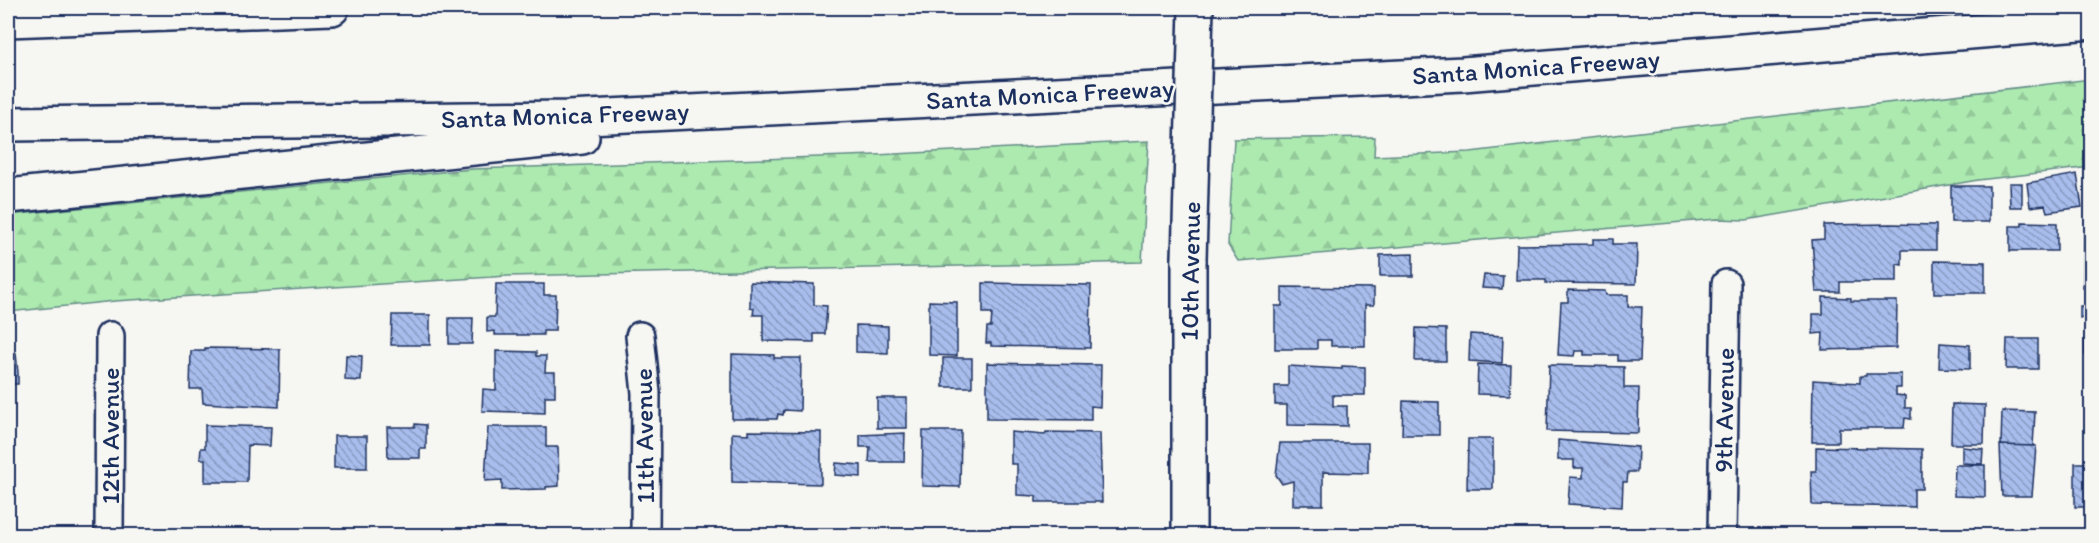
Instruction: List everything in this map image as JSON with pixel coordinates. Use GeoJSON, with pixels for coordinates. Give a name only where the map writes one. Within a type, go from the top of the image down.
{"type":"FeatureCollection","features":[{"type":"Feature","properties":{"kind":"main road"},"geometry":{"type":"LineString","coordinates":[[8,20],[332,8]]}},
{"type":"Feature","properties":{"kind":"main road","name":"10th Avenue"},"geometry":{"type":"LineString","coordinates":[[1189,536],[1189,259],[1196,8]]}},
{"type":"Feature","properties":{"kind":"main road","name":"Santa Monica Freeway"},"geometry":{"type":"LineString","coordinates":[[8,124],[568,118],[1463,74],[2091,22]]}},
{"type":"Feature","properties":{"kind":"main road"},"geometry":{"type":"LineString","coordinates":[[8,196],[941,99]]}},
{"type":"Feature","properties":{"kind":"street","name":"9th Avenue"},"geometry":{"type":"LineString","coordinates":[[1722,536],[1726,284]]}},
{"type":"Feature","properties":{"kind":"street","name":"12th Avenue"},"geometry":{"type":"LineString","coordinates":[[109,536],[110,336]]}},
{"type":"Feature","properties":{"kind":"street","name":"11th Avenue"},"geometry":{"type":"LineString","coordinates":[[640,336],[646,393],[645,536]]}},
{"type":"Feature","properties":{"kind":"green space"},"geometry":{"type":"Polygon","coordinates":[[[2091,79],[2091,167],[1978,180],[1746,220],[1717,219],[1238,261],[1228,245],[1234,139],[1375,137],[1374,156],[1470,152],[2091,79]]]}},
{"type":"Feature","properties":{"kind":"green space"},"geometry":{"type":"Polygon","coordinates":[[[1149,141],[1142,262],[508,276],[115,301],[8,312],[8,215],[472,169],[876,155],[1149,141]]]}},
{"type":"Feature","properties":{"kind":"building"},"geometry":{"type":"Polygon","coordinates":[[[2077,174],[2082,207],[2047,212],[2045,205],[2030,207],[2027,183],[2077,174]]]}},
{"type":"Feature","properties":{"kind":"building"},"geometry":{"type":"Polygon","coordinates":[[[2009,183],[2022,183],[2022,207],[2010,207],[2009,183]]]}},
{"type":"Feature","properties":{"kind":"building"},"geometry":{"type":"Polygon","coordinates":[[[1951,186],[1989,186],[1989,222],[1951,222],[1951,186]]]}},
{"type":"Feature","properties":{"kind":"building"},"geometry":{"type":"Polygon","coordinates":[[[2022,222],[2057,223],[2057,251],[2010,251],[2010,226],[2022,226],[2022,222]]]}},
{"type":"Feature","properties":{"kind":"building"},"geometry":{"type":"Polygon","coordinates":[[[1824,225],[1936,225],[1936,250],[1902,250],[1902,265],[1897,264],[1897,282],[1840,282],[1840,292],[1816,292],[1812,240],[1824,239],[1824,225]]]}},
{"type":"Feature","properties":{"kind":"building"},"geometry":{"type":"Polygon","coordinates":[[[2084,233],[2092,233],[2092,289],[2083,288],[2084,233]]]}},
{"type":"Feature","properties":{"kind":"building"},"geometry":{"type":"Polygon","coordinates":[[[1593,239],[1613,239],[1613,244],[1637,244],[1636,284],[1546,283],[1546,280],[1516,280],[1517,245],[1593,244],[1593,239]]]}},
{"type":"Feature","properties":{"kind":"building"},"geometry":{"type":"Polygon","coordinates":[[[1413,254],[1413,276],[1380,276],[1380,255],[1413,254]]]}},
{"type":"Feature","properties":{"kind":"building"},"geometry":{"type":"Polygon","coordinates":[[[1934,261],[1985,262],[1985,293],[1934,293],[1934,261]]]}},
{"type":"Feature","properties":{"kind":"building"},"geometry":{"type":"Polygon","coordinates":[[[1484,275],[1503,276],[1502,289],[1482,288],[1484,275]]]}},
{"type":"Feature","properties":{"kind":"building"},"geometry":{"type":"Polygon","coordinates":[[[750,282],[814,284],[814,305],[827,306],[825,334],[814,334],[814,342],[763,341],[763,315],[753,315],[754,308],[750,307],[750,282]]]}},
{"type":"Feature","properties":{"kind":"building"},"geometry":{"type":"Polygon","coordinates":[[[983,283],[1091,285],[1090,348],[991,346],[991,343],[986,343],[987,327],[991,327],[992,313],[983,313],[983,283]]]}},
{"type":"Feature","properties":{"kind":"building"},"geometry":{"type":"Polygon","coordinates":[[[496,284],[544,284],[544,295],[556,295],[555,331],[543,331],[543,335],[495,335],[495,331],[487,332],[487,317],[495,317],[496,284]]]}},
{"type":"Feature","properties":{"kind":"building"},"geometry":{"type":"Polygon","coordinates":[[[1282,287],[1374,288],[1374,305],[1365,305],[1365,346],[1331,346],[1331,340],[1317,340],[1317,349],[1275,349],[1275,306],[1282,306],[1282,287]]]}},
{"type":"Feature","properties":{"kind":"building"},"geometry":{"type":"Polygon","coordinates":[[[1568,290],[1605,291],[1606,295],[1628,295],[1628,307],[1642,307],[1640,361],[1618,361],[1618,355],[1584,355],[1584,351],[1575,351],[1574,356],[1558,355],[1561,302],[1568,302],[1568,290]]]}},
{"type":"Feature","properties":{"kind":"building"},"geometry":{"type":"Polygon","coordinates":[[[1823,297],[1851,298],[1851,301],[1897,301],[1896,348],[1822,350],[1823,333],[1813,334],[1813,314],[1823,314],[1823,297]]]}},
{"type":"Feature","properties":{"kind":"building"},"geometry":{"type":"Polygon","coordinates":[[[929,301],[957,302],[957,356],[929,355],[929,301]]]}},
{"type":"Feature","properties":{"kind":"building"},"geometry":{"type":"Polygon","coordinates":[[[2086,301],[2092,302],[2092,355],[2085,355],[2085,318],[2080,318],[2080,306],[2086,306],[2086,301]]]}},
{"type":"Feature","properties":{"kind":"building"},"geometry":{"type":"Polygon","coordinates":[[[392,315],[430,315],[430,345],[391,345],[392,315]]]}},
{"type":"Feature","properties":{"kind":"building"},"geometry":{"type":"Polygon","coordinates":[[[449,318],[473,318],[472,344],[449,344],[449,318]]]}},
{"type":"Feature","properties":{"kind":"building"},"geometry":{"type":"Polygon","coordinates":[[[856,325],[888,326],[888,353],[856,352],[856,325]]]}},
{"type":"Feature","properties":{"kind":"building"},"geometry":{"type":"Polygon","coordinates":[[[1416,328],[1446,329],[1446,361],[1415,361],[1416,328]]]}},
{"type":"Feature","properties":{"kind":"building"},"geometry":{"type":"Polygon","coordinates":[[[1470,334],[1503,336],[1502,363],[1469,361],[1470,334]]]}},
{"type":"Feature","properties":{"kind":"building"},"geometry":{"type":"Polygon","coordinates":[[[2007,339],[2038,339],[2038,369],[2006,369],[2007,339]]]}},
{"type":"Feature","properties":{"kind":"building"},"geometry":{"type":"Polygon","coordinates":[[[1940,343],[1970,345],[1970,369],[1939,368],[1940,343]]]}},
{"type":"Feature","properties":{"kind":"building"},"geometry":{"type":"Polygon","coordinates":[[[205,348],[280,349],[279,407],[203,403],[202,389],[190,389],[191,351],[205,351],[205,348]]]}},
{"type":"Feature","properties":{"kind":"building"},"geometry":{"type":"Polygon","coordinates":[[[496,351],[536,352],[536,356],[546,356],[545,372],[555,372],[555,396],[545,396],[545,413],[482,411],[483,389],[496,390],[496,351]]]}},
{"type":"Feature","properties":{"kind":"building"},"geometry":{"type":"Polygon","coordinates":[[[8,353],[16,353],[18,373],[18,384],[9,384],[9,413],[8,353]]]}},
{"type":"Feature","properties":{"kind":"building"},"geometry":{"type":"Polygon","coordinates":[[[732,354],[801,358],[800,411],[784,410],[783,415],[778,414],[777,419],[732,419],[732,354]]]}},
{"type":"Feature","properties":{"kind":"building"},"geometry":{"type":"Polygon","coordinates":[[[346,355],[362,356],[361,381],[345,380],[346,355]]]}},
{"type":"Feature","properties":{"kind":"building"},"geometry":{"type":"Polygon","coordinates":[[[943,358],[972,358],[972,387],[943,387],[943,358]]]}},
{"type":"Feature","properties":{"kind":"building"},"geometry":{"type":"Polygon","coordinates":[[[987,363],[1101,365],[1100,407],[1091,406],[1091,420],[987,419],[987,363]]]}},
{"type":"Feature","properties":{"kind":"building"},"geometry":{"type":"Polygon","coordinates":[[[1478,364],[1511,365],[1510,395],[1477,394],[1478,364]]]}},
{"type":"Feature","properties":{"kind":"building"},"geometry":{"type":"Polygon","coordinates":[[[1549,365],[1624,367],[1624,388],[1639,388],[1638,433],[1547,431],[1549,365]]]}},
{"type":"Feature","properties":{"kind":"building"},"geometry":{"type":"Polygon","coordinates":[[[1288,366],[1342,369],[1342,366],[1365,367],[1365,395],[1333,395],[1333,406],[1347,406],[1347,426],[1287,425],[1287,405],[1275,405],[1275,386],[1288,386],[1288,366]]]}},
{"type":"Feature","properties":{"kind":"building"},"geometry":{"type":"Polygon","coordinates":[[[1866,374],[1901,374],[1901,388],[1896,388],[1896,395],[1905,396],[1905,408],[1911,408],[1911,419],[1905,418],[1904,428],[1839,428],[1839,442],[1812,442],[1813,380],[1860,383],[1860,376],[1866,376],[1866,374]]]}},
{"type":"Feature","properties":{"kind":"building"},"geometry":{"type":"Polygon","coordinates":[[[877,398],[907,398],[907,428],[877,428],[877,398]]]}},
{"type":"Feature","properties":{"kind":"building"},"geometry":{"type":"Polygon","coordinates":[[[1403,401],[1439,402],[1439,435],[1402,435],[1403,401]]]}},
{"type":"Feature","properties":{"kind":"building"},"geometry":{"type":"Polygon","coordinates":[[[1952,404],[1985,405],[1984,444],[1951,444],[1952,404]]]}},
{"type":"Feature","properties":{"kind":"building"},"geometry":{"type":"Polygon","coordinates":[[[2088,405],[2092,405],[2092,430],[2088,430],[2088,405]]]}},
{"type":"Feature","properties":{"kind":"building"},"geometry":{"type":"Polygon","coordinates":[[[2002,411],[2035,412],[2033,446],[2001,445],[2002,411]]]}},
{"type":"Feature","properties":{"kind":"building"},"geometry":{"type":"Polygon","coordinates":[[[415,424],[426,425],[426,449],[420,449],[420,458],[388,458],[387,427],[415,427],[415,424]]]}},
{"type":"Feature","properties":{"kind":"building"},"geometry":{"type":"Polygon","coordinates":[[[205,425],[271,427],[270,446],[248,445],[247,482],[205,482],[205,459],[200,459],[201,448],[205,448],[205,425]]]}},
{"type":"Feature","properties":{"kind":"building"},"geometry":{"type":"Polygon","coordinates":[[[488,427],[546,427],[546,447],[558,447],[559,486],[546,487],[546,489],[502,490],[502,480],[485,481],[488,427]]]}},
{"type":"Feature","properties":{"kind":"building"},"geometry":{"type":"Polygon","coordinates":[[[748,431],[821,432],[821,484],[732,482],[732,433],[748,434],[748,431]]]}},
{"type":"Feature","properties":{"kind":"building"},"geometry":{"type":"Polygon","coordinates":[[[923,431],[961,431],[960,487],[922,486],[923,431]]]}},
{"type":"Feature","properties":{"kind":"building"},"geometry":{"type":"Polygon","coordinates":[[[1011,432],[1045,435],[1046,432],[1100,433],[1102,502],[1036,502],[1036,496],[1017,495],[1017,464],[1011,464],[1011,432]]]}},
{"type":"Feature","properties":{"kind":"building"},"geometry":{"type":"Polygon","coordinates":[[[905,433],[904,462],[869,462],[870,447],[860,447],[860,435],[905,433]]]}},
{"type":"Feature","properties":{"kind":"building"},"geometry":{"type":"Polygon","coordinates":[[[334,436],[367,436],[367,468],[334,468],[334,436]]]}},
{"type":"Feature","properties":{"kind":"building"},"geometry":{"type":"Polygon","coordinates":[[[1468,439],[1493,439],[1493,489],[1467,489],[1468,439]]]}},
{"type":"Feature","properties":{"kind":"building"},"geometry":{"type":"Polygon","coordinates":[[[1558,440],[1638,447],[1637,472],[1628,472],[1627,482],[1623,482],[1622,507],[1568,504],[1570,477],[1583,478],[1583,468],[1574,468],[1574,460],[1558,460],[1558,440]]]}},
{"type":"Feature","properties":{"kind":"building"},"geometry":{"type":"Polygon","coordinates":[[[1280,443],[1368,443],[1368,473],[1323,472],[1323,505],[1293,505],[1293,481],[1282,484],[1276,475],[1280,443]]]}},
{"type":"Feature","properties":{"kind":"building"},"geometry":{"type":"Polygon","coordinates":[[[2000,445],[2036,446],[2032,496],[2002,496],[2000,445]]]}},
{"type":"Feature","properties":{"kind":"building"},"geometry":{"type":"Polygon","coordinates":[[[1816,447],[1922,449],[1922,489],[1914,489],[1914,507],[1812,505],[1811,471],[1816,471],[1816,447]]]}},
{"type":"Feature","properties":{"kind":"building"},"geometry":{"type":"Polygon","coordinates":[[[1962,447],[1983,449],[1982,464],[1962,463],[1962,447]]]}},
{"type":"Feature","properties":{"kind":"building"},"geometry":{"type":"Polygon","coordinates":[[[836,463],[861,465],[861,477],[835,475],[836,463]]]}},
{"type":"Feature","properties":{"kind":"building"},"geometry":{"type":"Polygon","coordinates":[[[2075,463],[2092,463],[2092,507],[2075,507],[2075,463]]]}},
{"type":"Feature","properties":{"kind":"building"},"geometry":{"type":"Polygon","coordinates":[[[1955,465],[1985,465],[1985,497],[1954,496],[1955,465]]]}}]}
